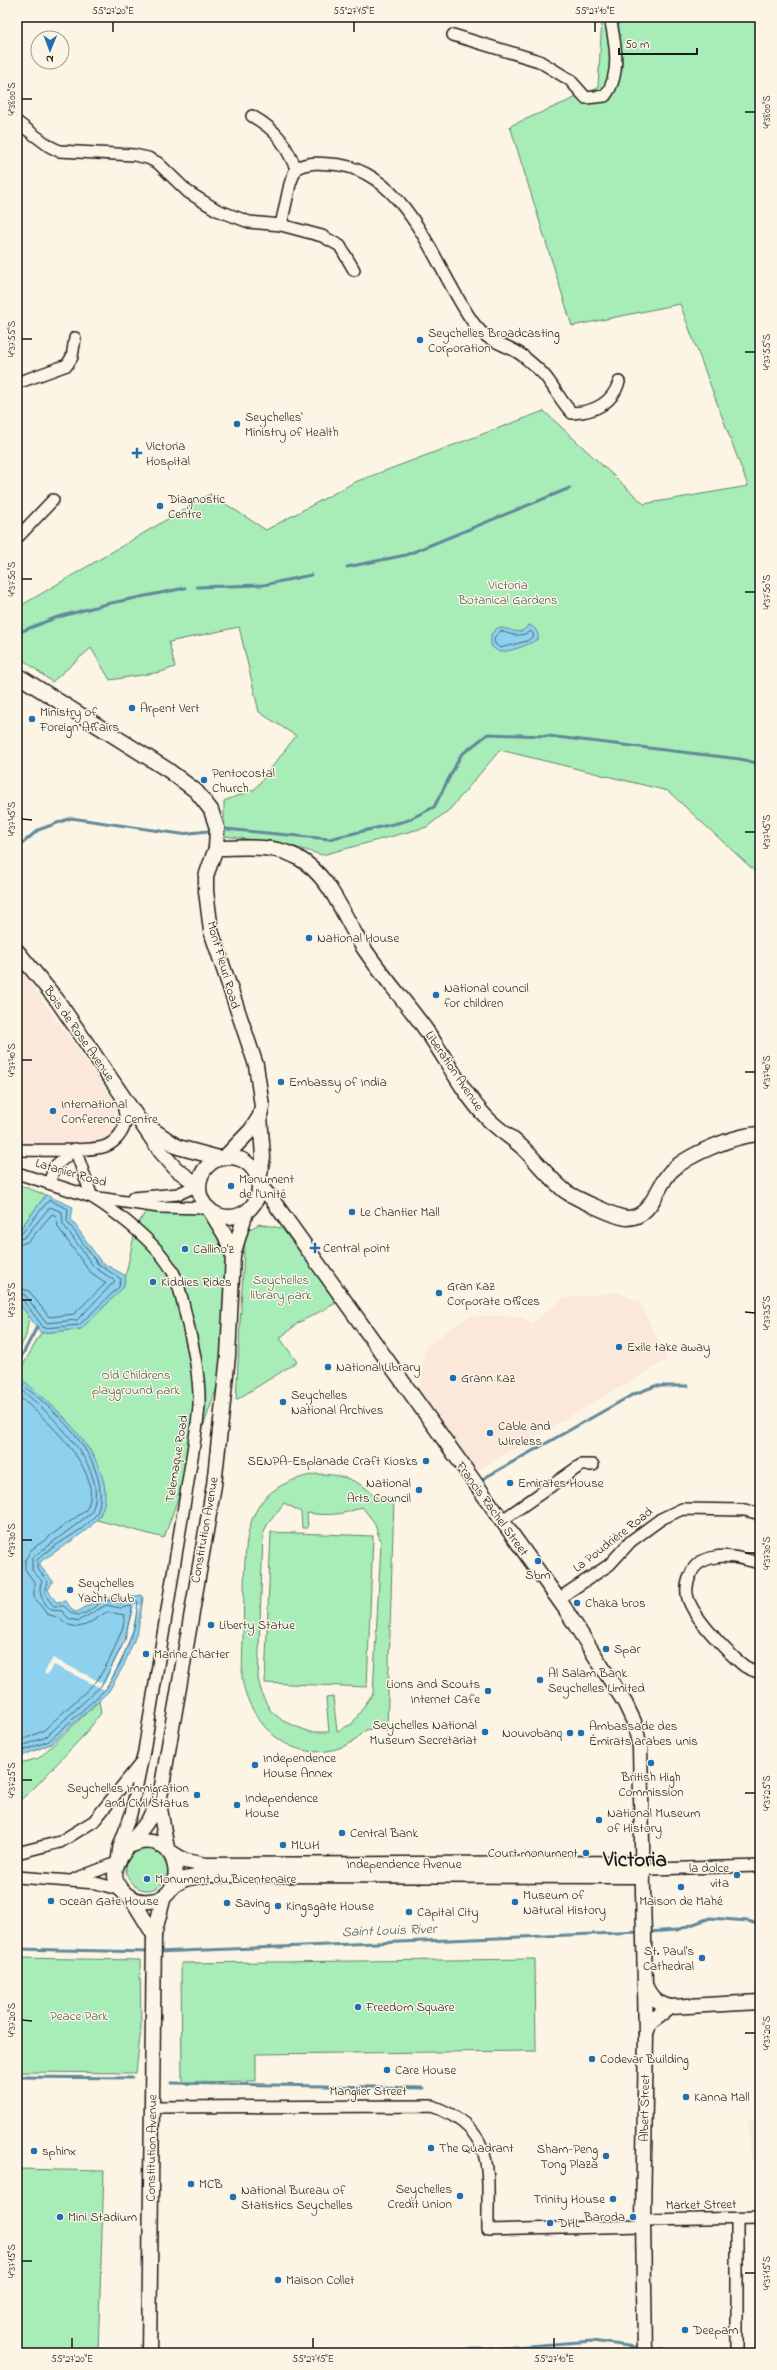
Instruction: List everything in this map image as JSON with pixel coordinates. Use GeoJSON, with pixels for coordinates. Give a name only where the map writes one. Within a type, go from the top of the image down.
{"type":"FeatureCollection","features":[{"type":"Feature","properties":{"kind":"main road","name":"Mont Fleuri Road"},"geometry":{"type":"LineString","coordinates":[[17,675],[168,770],[196,791],[211,810],[217,828],[216,848],[206,876],[206,891],[211,931],[256,1065],[262,1106],[260,1116],[263,1157],[260,1183]]}},
{"type":"Feature","properties":{"kind":"main road","name":"Liberation Avenue"},"geometry":{"type":"LineString","coordinates":[[216,848],[281,850],[312,867],[330,888],[362,945],[426,1030],[485,1117],[520,1146],[566,1192],[615,1215],[627,1218],[638,1215],[644,1211],[653,1200],[664,1179],[683,1162],[732,1139],[760,1134]]}},
{"type":"Feature","properties":{"kind":"main road","name":"Bois de Rose Avenue"},"geometry":{"type":"LineString","coordinates":[[17,951],[57,1000],[121,1096],[176,1169],[198,1185]]}},
{"type":"Feature","properties":{"kind":"main road"},"geometry":{"type":"LineString","coordinates":[[222,1158],[234,1157],[250,1165],[260,1183],[256,1201],[246,1212],[237,1216],[226,1217],[216,1214],[208,1208],[203,1201],[198,1185],[205,1169],[222,1158],[251,1130],[260,1116]]}},
{"type":"Feature","properties":{"kind":"main road","name":"Bois de Rose Avenue"},"geometry":{"type":"LineString","coordinates":[[138,1118],[164,1139],[178,1147],[222,1158]]}},
{"type":"Feature","properties":{"kind":"main road","name":"Francis Rachel Street"},"geometry":{"type":"LineString","coordinates":[[260,1183],[558,1599],[618,1691],[634,1722],[640,1747],[646,1869]]}},
{"type":"Feature","properties":{"kind":"main road","name":"Constitution Avenue"},"geometry":{"type":"LineString","coordinates":[[208,1208],[225,1235],[233,1254]]}},
{"type":"Feature","properties":{"kind":"main road","name":"Constitution Avenue"},"geometry":{"type":"LineString","coordinates":[[168,1850],[159,1803],[214,1484],[228,1356],[233,1254],[246,1212]]}},
{"type":"Feature","properties":{"kind":"main road","name":"Constitution Avenue"},"geometry":{"type":"LineString","coordinates":[[126,1848],[141,1830],[159,1803]]}},
{"type":"Feature","properties":{"kind":"main road"},"geometry":{"type":"LineString","coordinates":[[127,1894],[148,1901],[164,1896],[174,1885],[176,1867],[168,1850],[158,1843],[147,1841],[136,1842],[126,1848],[117,1862],[116,1877],[154,1939]]}},
{"type":"Feature","properties":{"kind":"main road","name":"Independence Avenue"},"geometry":{"type":"LineString","coordinates":[[168,1850],[185,1861],[206,1865],[646,1869]]}},
{"type":"Feature","properties":{"kind":"main road","name":"Independence Avenue"},"geometry":{"type":"LineString","coordinates":[[174,1885],[185,1879],[207,1875],[646,1869]]}},
{"type":"Feature","properties":{"kind":"main road","name":"Albert Street"},"geometry":{"type":"LineString","coordinates":[[645,2353],[643,2223],[646,2035],[644,1933],[646,1869]]}},
{"type":"Feature","properties":{"kind":"main road","name":"Constitution Avenue"},"geometry":{"type":"LineString","coordinates":[[149,2353],[154,1939],[164,1896]]}},
{"type":"Feature","properties":{"kind":"main road"},"geometry":{"type":"LineString","coordinates":[[645,1984],[650,1996],[657,2003],[670,2007],[760,2002]]}},
{"type":"Feature","properties":{"kind":"main road"},"geometry":{"type":"LineString","coordinates":[[646,2035],[650,2022],[670,2007]]}},
{"type":"Feature","properties":{"kind":"street"},"geometry":{"type":"LineString","coordinates":[[453,35],[539,62],[570,80],[586,98],[594,98],[606,96],[614,82],[616,65],[610,17]]}},
{"type":"Feature","properties":{"kind":"street"},"geometry":{"type":"LineString","coordinates":[[252,116],[272,128],[286,145],[296,168]]}},
{"type":"Feature","properties":{"kind":"street"},"geometry":{"type":"LineString","coordinates":[[17,122],[49,146],[59,151],[134,155],[148,158],[158,163],[188,192],[217,210],[249,222],[281,225],[322,236],[340,246],[354,270]]}},
{"type":"Feature","properties":{"kind":"street"},"geometry":{"type":"LineString","coordinates":[[281,225],[290,184],[296,168],[306,163],[343,164],[362,172],[387,188],[421,231],[475,326],[495,343],[521,354],[545,377],[562,403],[572,413],[586,413],[602,405],[615,394],[619,382]]}},
{"type":"Feature","properties":{"kind":"street"},"geometry":{"type":"LineString","coordinates":[[17,383],[67,365],[72,357],[75,338]]}},
{"type":"Feature","properties":{"kind":"street"},"geometry":{"type":"LineString","coordinates":[[17,538],[53,500]]}},
{"type":"Feature","properties":{"kind":"street"},"geometry":{"type":"LineString","coordinates":[[17,1150],[102,1147],[116,1139],[125,1120],[121,1096]]}},
{"type":"Feature","properties":{"kind":"street"},"geometry":{"type":"LineString","coordinates":[[49,1183],[55,1166],[75,1149]]}},
{"type":"Feature","properties":{"kind":"street"},"geometry":{"type":"LineString","coordinates":[[75,1149],[92,1197]]}},
{"type":"Feature","properties":{"kind":"street","name":"Latanier Road"},"geometry":{"type":"LineString","coordinates":[[17,1173],[92,1197],[159,1207],[208,1208]]}},
{"type":"Feature","properties":{"kind":"street","name":"Latanier Road"},"geometry":{"type":"LineString","coordinates":[[118,1200],[178,1194],[198,1185]]}},
{"type":"Feature","properties":{"kind":"street","name":"Telemaque Road"},"geometry":{"type":"LineString","coordinates":[[92,1197],[117,1212],[136,1230],[162,1257],[174,1275],[194,1350],[199,1380],[199,1408],[193,1451],[142,1762],[131,1814],[119,1846],[117,1862]]}},
{"type":"Feature","properties":{"kind":"street"},"geometry":{"type":"LineString","coordinates":[[501,1521],[581,1465],[593,1465]]}},
{"type":"Feature","properties":{"kind":"street","name":"La Poudrière Road"},"geometry":{"type":"LineString","coordinates":[[558,1599],[609,1565],[631,1541],[662,1519],[682,1509],[745,1510],[760,1514]]}},
{"type":"Feature","properties":{"kind":"street"},"geometry":{"type":"LineString","coordinates":[[760,1563],[732,1557],[715,1557],[701,1562],[692,1570],[688,1581],[687,1595],[694,1612],[744,1667],[760,1673]]}},
{"type":"Feature","properties":{"kind":"street","name":"Telemaque Road"},"geometry":{"type":"LineString","coordinates":[[17,1853],[60,1842],[94,1821],[142,1762]]}},
{"type":"Feature","properties":{"kind":"street"},"geometry":{"type":"LineString","coordinates":[[71,1880],[117,1862]]}},
{"type":"Feature","properties":{"kind":"street"},"geometry":{"type":"LineString","coordinates":[[646,1869],[760,1866]]}},
{"type":"Feature","properties":{"kind":"street"},"geometry":{"type":"LineString","coordinates":[[17,1878],[71,1880],[96,1883],[127,1894]]}},
{"type":"Feature","properties":{"kind":"street","name":"Manglier Street"},"geometry":{"type":"LineString","coordinates":[[153,2107],[432,2106],[448,2112],[470,2126],[483,2147],[487,2168],[488,2230]]}},
{"type":"Feature","properties":{"kind":"street","name":"Market Street"},"geometry":{"type":"LineString","coordinates":[[488,2230],[760,2218]]}},
{"type":"Feature","properties":{"kind":"street"},"geometry":{"type":"LineString","coordinates":[[737,2219],[737,2353]]}},
{"type":"Feature","properties":{"kind":"shaded area"},"geometry":{"type":"Polygon","coordinates":[[[17,964],[115,1101],[116,1130],[107,1143],[17,1144],[17,964]]]}},
{"type":"Feature","properties":{"kind":"shaded area"},"geometry":{"type":"Polygon","coordinates":[[[618,1292],[640,1302],[667,1360],[474,1472],[418,1395],[426,1346],[469,1316],[520,1316],[532,1323],[563,1298],[618,1292]]]}},
{"type":"Feature","properties":{"kind":"shaded area"},"geometry":{"type":"Polygon","coordinates":[[[748,2121],[760,2121],[760,2159],[750,2159],[748,2121]]]}},
{"type":"Feature","properties":{"kind":"green space","name":"Victoria Botanical Gardens"},"geometry":{"type":"Polygon","coordinates":[[[602,17],[760,17],[760,876],[668,791],[500,750],[450,809],[427,827],[322,855],[285,844],[224,836],[224,801],[255,789],[296,736],[259,712],[239,627],[169,642],[175,667],[161,672],[110,680],[91,648],[52,682],[17,655],[17,608],[210,494],[266,530],[355,482],[544,411],[644,504],[748,486],[680,304],[572,326],[510,126],[598,88],[602,17]]]}},
{"type":"Feature","properties":{"kind":"green space"},"geometry":{"type":"Polygon","coordinates":[[[17,1184],[46,1195],[17,1233],[17,1184]]]}},
{"type":"Feature","properties":{"kind":"green space","name":"Old Childrens playground park"},"geometry":{"type":"Polygon","coordinates":[[[149,1208],[208,1208],[233,1255],[228,1356],[164,1538],[97,1520],[101,1513],[94,1456],[64,1417],[17,1376],[41,1333],[81,1329],[123,1288],[136,1226],[149,1208]]]}},
{"type":"Feature","properties":{"kind":"green space","name":"Seychelles library park"},"geometry":{"type":"Polygon","coordinates":[[[259,1224],[281,1228],[342,1300],[298,1323],[280,1338],[297,1362],[236,1400],[245,1232],[259,1224]]]}},
{"type":"Feature","properties":{"kind":"green space"},"geometry":{"type":"Polygon","coordinates":[[[17,1300],[29,1316],[26,1336],[17,1354],[17,1300]]]}},
{"type":"Feature","properties":{"kind":"green space"},"geometry":{"type":"Polygon","coordinates":[[[316,1474],[334,1475],[357,1482],[377,1498],[394,1498],[387,1731],[368,1729],[357,1739],[342,1747],[315,1752],[299,1749],[285,1743],[272,1734],[252,1709],[242,1678],[244,1571],[248,1532],[262,1501],[275,1490],[293,1480],[316,1474]],[[284,1503],[267,1525],[263,1535],[258,1679],[263,1697],[270,1710],[283,1721],[310,1732],[329,1732],[326,1698],[333,1697],[337,1731],[352,1724],[373,1693],[381,1543],[374,1522],[362,1507],[348,1512],[335,1514],[307,1513],[308,1528],[302,1528],[301,1512],[284,1503]]]}},
{"type":"Feature","properties":{"kind":"green space"},"geometry":{"type":"Polygon","coordinates":[[[271,1532],[373,1536],[367,1687],[265,1683],[271,1532]]]}},
{"type":"Feature","properties":{"kind":"green space"},"geometry":{"type":"Polygon","coordinates":[[[99,1701],[101,1713],[86,1733],[35,1787],[17,1803],[17,1764],[39,1758],[99,1701]]]}},
{"type":"Feature","properties":{"kind":"green space"},"geometry":{"type":"Polygon","coordinates":[[[147,1848],[162,1854],[168,1869],[162,1884],[147,1890],[132,1884],[126,1869],[132,1854],[147,1848]]]}},
{"type":"Feature","properties":{"kind":"green space","name":"Peace Park"},"geometry":{"type":"Polygon","coordinates":[[[17,1958],[140,1960],[141,2029],[136,2073],[17,2072],[17,1958]]]}},
{"type":"Feature","properties":{"kind":"green space","name":"Freedom Square"},"geometry":{"type":"Polygon","coordinates":[[[535,1959],[536,2051],[256,2054],[256,2081],[182,2082],[181,1963],[535,1959]]]}},
{"type":"Feature","properties":{"kind":"green space","name":"Mini Stadium"},"geometry":{"type":"Polygon","coordinates":[[[17,2169],[104,2171],[98,2353],[17,2351],[17,2169]]]}},
{"type":"Feature","properties":{"kind":"water"},"geometry":{"type":"Polygon","coordinates":[[[528,625],[536,630],[538,639],[509,651],[499,652],[491,646],[491,634],[497,628],[518,632],[525,629],[528,625]]]}},
{"type":"Feature","properties":{"kind":"water"},"geometry":{"type":"Polygon","coordinates":[[[46,1195],[73,1207],[71,1219],[101,1262],[126,1276],[123,1288],[81,1329],[41,1333],[17,1300],[17,1233],[46,1195]]]}},
{"type":"Feature","properties":{"kind":"water"},"geometry":{"type":"Polygon","coordinates":[[[17,1376],[48,1402],[82,1438],[95,1459],[103,1479],[105,1499],[98,1518],[88,1529],[40,1562],[40,1566],[53,1581],[48,1590],[56,1602],[66,1601],[73,1611],[77,1612],[102,1597],[120,1599],[141,1595],[143,1598],[138,1630],[124,1665],[109,1691],[51,1744],[17,1758],[17,1376]]]}},
{"type":"Feature","properties":{"kind":"pier"},"geometry":{"type":"Polygon","coordinates":[[[135,1604],[140,1605],[125,1651],[105,1690],[54,1665],[47,1675],[44,1673],[53,1658],[104,1684],[121,1649],[135,1604]]]}},
{"type":"Feature","properties":{"kind":"waterway"},"geometry":{"type":"LineString","coordinates":[[347,567],[406,555],[570,488]]}},
{"type":"Feature","properties":{"kind":"waterway"},"geometry":{"type":"LineString","coordinates":[[197,587],[263,585],[311,575]]}},
{"type":"Feature","properties":{"kind":"waterway"},"geometry":{"type":"LineString","coordinates":[[17,633],[55,618],[106,604],[185,588]]}},
{"type":"Feature","properties":{"kind":"waterway"},"geometry":{"type":"LineString","coordinates":[[226,829],[329,839],[406,821],[434,807],[461,755],[488,734],[548,736],[740,759],[760,764]]}},
{"type":"Feature","properties":{"kind":"waterway"},"geometry":{"type":"LineString","coordinates":[[17,848],[38,830],[71,818],[181,834],[208,831]]}},
{"type":"Feature","properties":{"kind":"waterway"},"geometry":{"type":"LineString","coordinates":[[17,1365],[37,1327]]}},
{"type":"Feature","properties":{"kind":"waterway"},"geometry":{"type":"LineString","coordinates":[[479,1481],[632,1395],[655,1386],[688,1386]]}},
{"type":"Feature","properties":{"kind":"waterway","name":"Saint Louis River"},"geometry":{"type":"LineString","coordinates":[[648,1932],[677,1930],[710,1918],[748,1921],[760,1925]]}},
{"type":"Feature","properties":{"kind":"waterway","name":"Saint Louis River"},"geometry":{"type":"LineString","coordinates":[[157,1952],[641,1932]]}},
{"type":"Feature","properties":{"kind":"waterway","name":"Saint Louis River"},"geometry":{"type":"LineString","coordinates":[[17,1949],[149,1952]]}},
{"type":"Feature","properties":{"kind":"waterway"},"geometry":{"type":"LineString","coordinates":[[17,2077],[132,2078]]}},
{"type":"Feature","properties":{"kind":"waterway"},"geometry":{"type":"LineString","coordinates":[[171,2083],[423,2088]]}},
{"type":"Feature","properties":{"kind":"waterway"},"geometry":{"type":"LineString","coordinates":[[310,2352],[490,2349],[592,2341],[635,2347]]}},
{"type":"Feature","properties":{"kind":"waterway"},"geometry":{"type":"LineString","coordinates":[[655,2349],[688,2353]]}},
{"type":"Feature","properties":{"kind":"waterway"},"geometry":{"type":"LineString","coordinates":[[282,2353],[293,2353]]}},
{"type":"Feature","properties":{"kind":"place","name":"Seychelles Broadcasting Corporation"},"geometry":{"type":"Point","coordinates":[420,340]}},
{"type":"Feature","properties":{"kind":"place","name":"Seychelles' Ministry of Health"},"geometry":{"type":"Point","coordinates":[237,424]}},
{"type":"Feature","properties":{"kind":"place","name":"Victoria Hospital"},"geometry":{"type":"Point","coordinates":[137,453]}},
{"type":"Feature","properties":{"kind":"place","name":"Diagnostic Centre"},"geometry":{"type":"Point","coordinates":[160,506]}},
{"type":"Feature","properties":{"kind":"place","name":"Arpent Vert"},"geometry":{"type":"Point","coordinates":[132,708]}},
{"type":"Feature","properties":{"kind":"place","name":"Ministry of Foreign Affairs"},"geometry":{"type":"Point","coordinates":[32,719]}},
{"type":"Feature","properties":{"kind":"place","name":"Pentocostal Church"},"geometry":{"type":"Point","coordinates":[204,780]}},
{"type":"Feature","properties":{"kind":"place","name":"National House"},"geometry":{"type":"Point","coordinates":[309,938]}},
{"type":"Feature","properties":{"kind":"place","name":"National council for children"},"geometry":{"type":"Point","coordinates":[436,995]}},
{"type":"Feature","properties":{"kind":"place","name":"Embassy of India"},"geometry":{"type":"Point","coordinates":[281,1082]}},
{"type":"Feature","properties":{"kind":"place","name":"International Conference Centre"},"geometry":{"type":"Point","coordinates":[53,1111]}},
{"type":"Feature","properties":{"kind":"place","name":"Monument de l'Unité"},"geometry":{"type":"Point","coordinates":[231,1186]}},
{"type":"Feature","properties":{"kind":"place","name":"Le Chantier Mall"},"geometry":{"type":"Point","coordinates":[352,1212]}},
{"type":"Feature","properties":{"kind":"place","name":"Central point"},"geometry":{"type":"Point","coordinates":[315,1248]}},
{"type":"Feature","properties":{"kind":"place","name":"Callino'z"},"geometry":{"type":"Point","coordinates":[185,1249]}},
{"type":"Feature","properties":{"kind":"place","name":"Kiddies Rides"},"geometry":{"type":"Point","coordinates":[153,1282]}},
{"type":"Feature","properties":{"kind":"place","name":"Gran Kaz Corporate Offices"},"geometry":{"type":"Point","coordinates":[439,1293]}},
{"type":"Feature","properties":{"kind":"place","name":"Exile take away"},"geometry":{"type":"Point","coordinates":[619,1347]}},
{"type":"Feature","properties":{"kind":"place","name":"National Library"},"geometry":{"type":"Point","coordinates":[328,1367]}},
{"type":"Feature","properties":{"kind":"place","name":"Grann Kaz"},"geometry":{"type":"Point","coordinates":[453,1378]}},
{"type":"Feature","properties":{"kind":"place","name":"Seychelles National Archives"},"geometry":{"type":"Point","coordinates":[283,1402]}},
{"type":"Feature","properties":{"kind":"place","name":"Cable and Wireless"},"geometry":{"type":"Point","coordinates":[490,1433]}},
{"type":"Feature","properties":{"kind":"place","name":"SENPA-Esplanade Craft Kiosks"},"geometry":{"type":"Point","coordinates":[426,1461]}},
{"type":"Feature","properties":{"kind":"place","name":"Emirates House"},"geometry":{"type":"Point","coordinates":[510,1483]}},
{"type":"Feature","properties":{"kind":"place","name":"National Arts Council"},"geometry":{"type":"Point","coordinates":[419,1490]}},
{"type":"Feature","properties":{"kind":"place","name":"Sbm"},"geometry":{"type":"Point","coordinates":[538,1561]}},
{"type":"Feature","properties":{"kind":"place","name":"Seychelles Yacht Club"},"geometry":{"type":"Point","coordinates":[70,1590]}},
{"type":"Feature","properties":{"kind":"place","name":"Chaka bros"},"geometry":{"type":"Point","coordinates":[577,1603]}},
{"type":"Feature","properties":{"kind":"place","name":"Liberty Statue"},"geometry":{"type":"Point","coordinates":[211,1625]}},
{"type":"Feature","properties":{"kind":"place","name":"Spar"},"geometry":{"type":"Point","coordinates":[606,1649]}},
{"type":"Feature","properties":{"kind":"place","name":"Marine Charter"},"geometry":{"type":"Point","coordinates":[146,1654]}},
{"type":"Feature","properties":{"kind":"place","name":"Al Salam Bank Seychelles Limited"},"geometry":{"type":"Point","coordinates":[540,1680]}},
{"type":"Feature","properties":{"kind":"place","name":"Lions and Scouts Internet Cafe"},"geometry":{"type":"Point","coordinates":[488,1691]}},
{"type":"Feature","properties":{"kind":"place","name":"Seychelles National Museum Secretariat"},"geometry":{"type":"Point","coordinates":[485,1732]}},
{"type":"Feature","properties":{"kind":"place","name":"Nouvobanq"},"geometry":{"type":"Point","coordinates":[570,1733]}},
{"type":"Feature","properties":{"kind":"place","name":"Ambassade des Émirats arabes unis"},"geometry":{"type":"Point","coordinates":[581,1733]}},
{"type":"Feature","properties":{"kind":"place","name":"British High Commission"},"geometry":{"type":"Point","coordinates":[651,1763]}},
{"type":"Feature","properties":{"kind":"place","name":"Independence House Annex"},"geometry":{"type":"Point","coordinates":[255,1765]}},
{"type":"Feature","properties":{"kind":"place","name":"Seychelles Immigration and Civil Status"},"geometry":{"type":"Point","coordinates":[197,1795]}},
{"type":"Feature","properties":{"kind":"place","name":"Independence House"},"geometry":{"type":"Point","coordinates":[237,1805]}},
{"type":"Feature","properties":{"kind":"place","name":"National Museum of History"},"geometry":{"type":"Point","coordinates":[599,1820]}},
{"type":"Feature","properties":{"kind":"place","name":"Central Bank"},"geometry":{"type":"Point","coordinates":[342,1833]}},
{"type":"Feature","properties":{"kind":"place","name":"MLUH"},"geometry":{"type":"Point","coordinates":[283,1845]}},
{"type":"Feature","properties":{"kind":"place","name":"Court monument"},"geometry":{"type":"Point","coordinates":[586,1853]}},
{"type":"Feature","properties":{"kind":"place","name":"la dolce vita"},"geometry":{"type":"Point","coordinates":[737,1875]}},
{"type":"Feature","properties":{"kind":"place","name":"Monument du Bicentenaire"},"geometry":{"type":"Point","coordinates":[147,1879]}},
{"type":"Feature","properties":{"kind":"place","name":"Maison de Mahé"},"geometry":{"type":"Point","coordinates":[681,1887]}},
{"type":"Feature","properties":{"kind":"place","name":"Ocean Gate House"},"geometry":{"type":"Point","coordinates":[51,1901]}},
{"type":"Feature","properties":{"kind":"place","name":"Museum of Natural History"},"geometry":{"type":"Point","coordinates":[515,1902]}},
{"type":"Feature","properties":{"kind":"place","name":"Saving"},"geometry":{"type":"Point","coordinates":[227,1903]}},
{"type":"Feature","properties":{"kind":"place","name":"Kingsgate House"},"geometry":{"type":"Point","coordinates":[278,1906]}},
{"type":"Feature","properties":{"kind":"place","name":"Capital City"},"geometry":{"type":"Point","coordinates":[409,1912]}},
{"type":"Feature","properties":{"kind":"place","name":"St. Paul's Cathedral"},"geometry":{"type":"Point","coordinates":[702,1958]}},
{"type":"Feature","properties":{"kind":"place","name":"Freedom Square"},"geometry":{"type":"Point","coordinates":[358,2007]}},
{"type":"Feature","properties":{"kind":"place","name":"Codevar Building"},"geometry":{"type":"Point","coordinates":[592,2059]}},
{"type":"Feature","properties":{"kind":"place","name":"Care House"},"geometry":{"type":"Point","coordinates":[387,2070]}},
{"type":"Feature","properties":{"kind":"place","name":"Kanna Mall"},"geometry":{"type":"Point","coordinates":[686,2097]}},
{"type":"Feature","properties":{"kind":"place","name":"The Quadrant"},"geometry":{"type":"Point","coordinates":[431,2148]}},
{"type":"Feature","properties":{"kind":"place","name":"sphinx"},"geometry":{"type":"Point","coordinates":[34,2151]}},
{"type":"Feature","properties":{"kind":"place","name":"Sham-Peng Tong Plaza"},"geometry":{"type":"Point","coordinates":[606,2156]}},
{"type":"Feature","properties":{"kind":"place","name":"MCB"},"geometry":{"type":"Point","coordinates":[191,2184]}},
{"type":"Feature","properties":{"kind":"place","name":"Seychelles Credit Union"},"geometry":{"type":"Point","coordinates":[460,2196]}},
{"type":"Feature","properties":{"kind":"place","name":"National Bureau of Statistics Seychelles"},"geometry":{"type":"Point","coordinates":[233,2197]}},
{"type":"Feature","properties":{"kind":"place","name":"Trinity House"},"geometry":{"type":"Point","coordinates":[613,2199]}},
{"type":"Feature","properties":{"kind":"place","name":"Mini Stadium"},"geometry":{"type":"Point","coordinates":[60,2217]}},
{"type":"Feature","properties":{"kind":"place","name":"Baroda"},"geometry":{"type":"Point","coordinates":[633,2217]}},
{"type":"Feature","properties":{"kind":"place","name":"DHL"},"geometry":{"type":"Point","coordinates":[550,2223]}},
{"type":"Feature","properties":{"kind":"place","name":"Maison Collet"},"geometry":{"type":"Point","coordinates":[278,2280]}},
{"type":"Feature","properties":{"kind":"place","name":"Deepam"},"geometry":{"type":"Point","coordinates":[685,2330]}},
{"type":"Feature","properties":{"kind":"district","name":"Victoria"},"geometry":{"type":"Point","coordinates":[635,1861]}}]}
